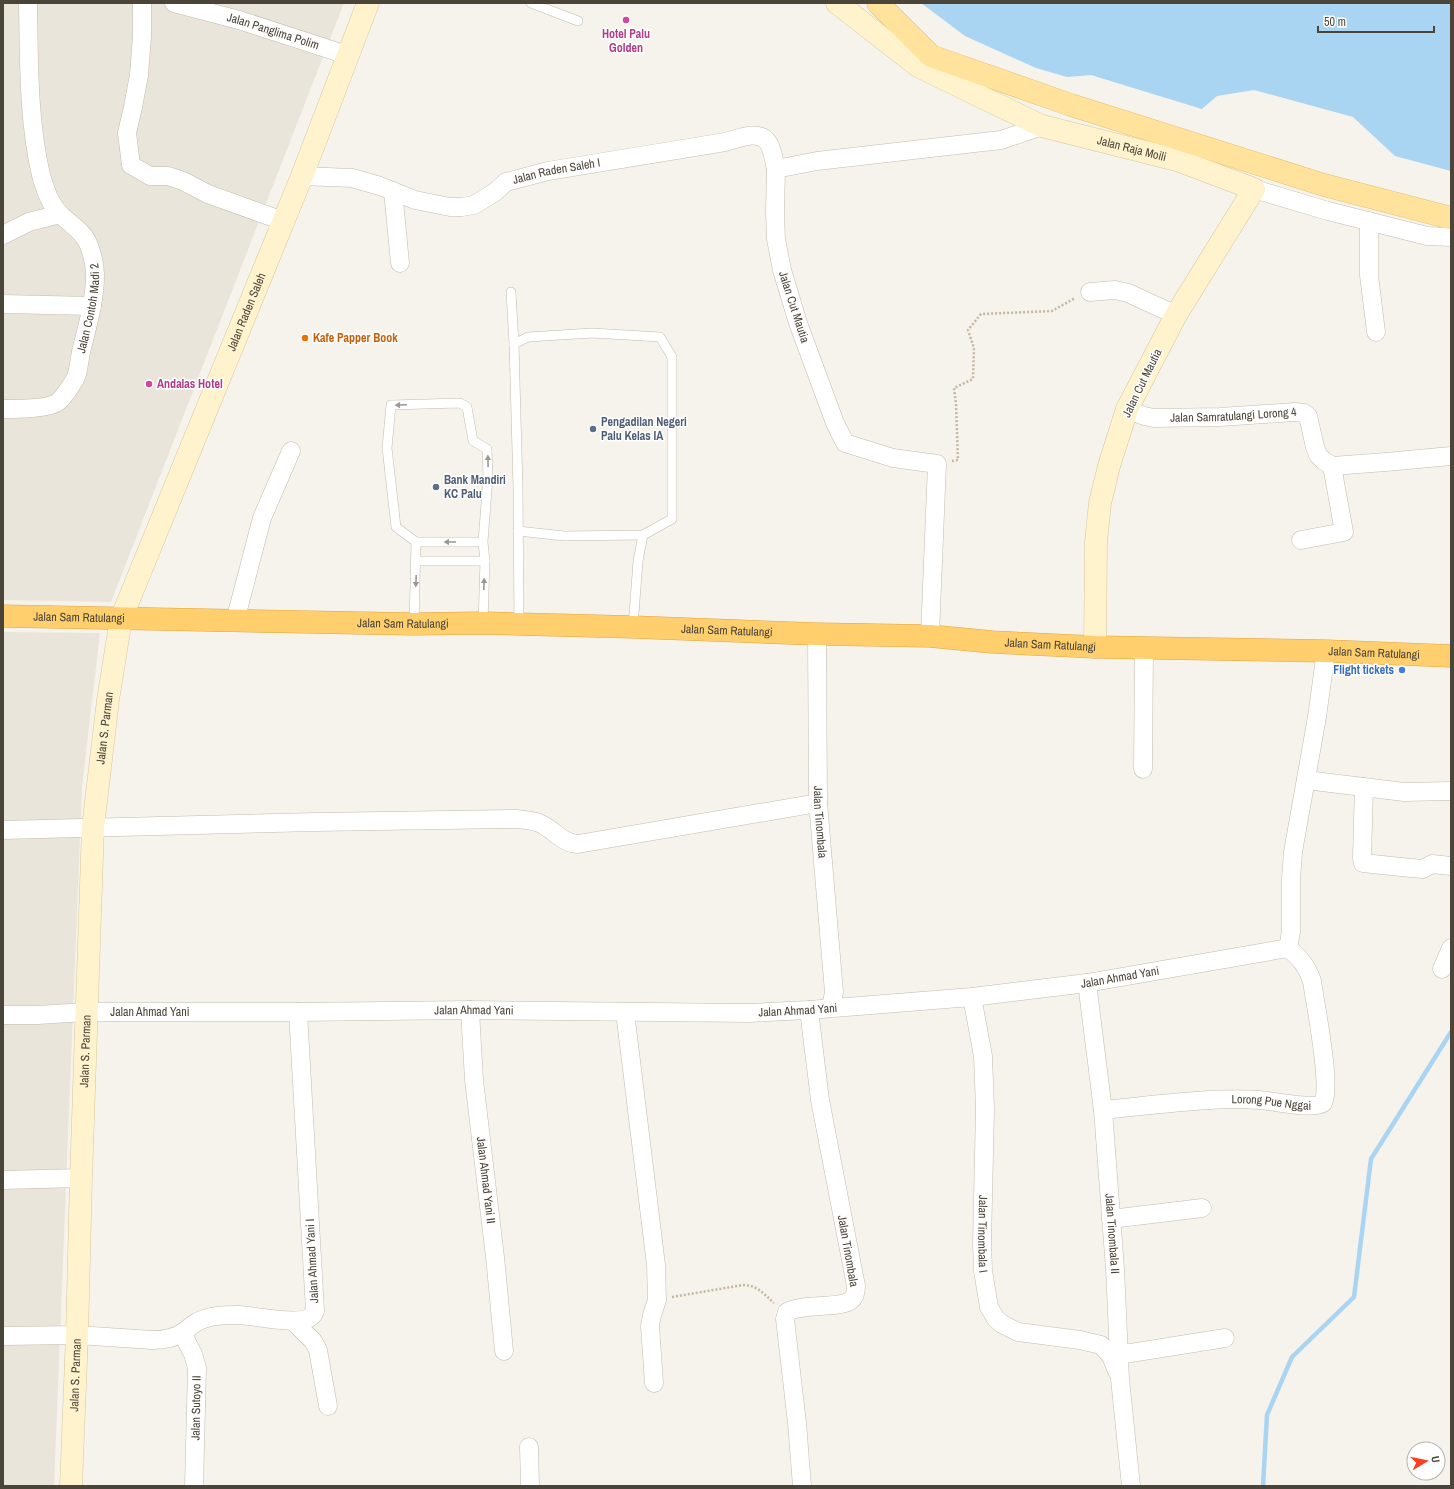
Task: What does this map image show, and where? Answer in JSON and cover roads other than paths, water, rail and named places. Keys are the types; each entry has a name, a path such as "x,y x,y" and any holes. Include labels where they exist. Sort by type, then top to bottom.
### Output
{"highway":[{"name":"Jalan Sam Ratulangi","path":"3,616 414,624 483,623 633,627 817,634 930,636 992,642 1095,647 1326,651 1451,656"}],"main road":[{"path":"878,3 931,56 1071,105 1324,185 1451,218"}],"street":[{"name":"Jalan Contoh Madi 2","path":"3,410 45,406 58,402 76,378 92,306 95,274 92,254 87,240 76,226 60,214 47,193 41,174 32,117 28,3"},
{"path":"142,3 142,36 139,75 127,133 131,166 150,176 168,176 183,181 208,194 283,221"},
{"name":"Jalan Panglima Polim","path":"174,3 239,20 347,56"},
{"name":"Jalan Raden Saleh","path":"120,619 302,176 368,3"},
{"name":"Jalan Raja Moili","path":"837,3 918,66 1042,126 1177,160 1254,188 1328,211 1427,236 1451,237"},
{"path":"776,169 817,161 1002,140 1042,126"},
{"name":"Jalan Raden Saleh I","path":"302,176 352,178 393,191 415,200 450,207 474,206 495,192 506,182 548,171 725,142 752,135 764,139 769,144 776,169"},
{"name":"Jalan Cut Mautia","path":"776,169 776,239 782,270 798,323 834,423 845,443 893,458 937,464 930,636"},
{"name":"Jalan Cut Mautia","path":"1095,647 1096,542 1100,502 1109,466 1127,409 1176,315 1254,188"},
{"path":"393,191 400,263"},
{"path":"3,235 29,222 60,214"},
{"path":"1369,221 1369,275 1376,332"},
{"path":"1090,292 1115,290 1128,293 1176,315"},
{"path":"3,304 92,306"},
{"name":"Jalan Samratulangi Lorong 4","path":"1127,409 1144,416 1154,418 1220,417 1276,413 1304,414 1308,416 1318,455 1332,466"},
{"path":"236,621 262,518 291,451"},
{"path":"1301,540 1344,532 1332,466 1451,456"},
{"name":"Jalan S. Parman","path":"71,1486 93,827 108,700 120,619"},
{"name":"Jalan Tinombala","path":"817,634 818,803 834,992 832,1003 828,1008"},
{"path":"1143,769 1144,648"},
{"path":"1288,948 1291,932 1292,852 1317,717 1326,651"},
{"path":"1306,780 1404,792 1451,791"},
{"path":"1364,787 1363,863 1417,868 1423,868 1432,864 1451,866"},
{"path":"3,830 316,822 516,819 540,823 570,844 578,844 818,803"},
{"name":"Jalan Ahmad Yani","path":"3,1015 88,1012 470,1010 749,1013 809,1010 972,997 1087,983 1288,948"},
{"name":"Lorong Pue Nggai","path":"1103,1110 1240,1099 1309,1106 1317,1106 1323,1103 1325,1096 1326,1073 1312,981 1306,967 1288,948"},
{"path":"1442,969 1451,948"},
{"name":"Jalan Tinombala II","path":"1087,983 1103,1110 1111,1219 1118,1354 1131,1486"},
{"name":"Jalan Tinombala I","path":"972,997 983,1056 985,1109 982,1243 983,1271 989,1307 992,1313 1002,1324 1018,1332 1080,1340 1101,1345 1111,1356 1120,1379"},
{"name":"Jalan Ahmad Yani II","path":"470,1010 474,1080 495,1257 504,1351"},
{"name":"Jalan Tinombala","path":"802,1486 797,1423 784,1322 786,1314 795,1308 847,1303 853,1299 856,1293 856,1286 820,1100 809,1010"},
{"name":"Jalan Ahmad Yani I","path":"3,1336 77,1335 152,1340 169,1338 182,1333 198,1321 217,1316 253,1316 293,1321 310,1318 315,1311 298,1012"},
{"path":"625,1012 656,1265 657,1300 650,1326 654,1382"},
{"path":"3,1180 81,1178"},
{"path":"1111,1219 1202,1208"},
{"path":"293,1321 313,1341 318,1350 328,1406"},
{"name":"Jalan Sutoyo II","path":"182,1333 193,1354 197,1368 194,1486"},
{"path":"1118,1354 1224,1338"},
{"path":"529,1447 530,1486"}],"lane":[{"path":"531,3 578,21"},
{"path":"510,292 514,344 518,488 520,577 519,624"},
{"path":"514,344 528,337 592,333 660,337 672,357 672,519 643,535 564,536 518,531"},
{"path":"483,623 485,561 484,542 488,477 487,449 473,440 467,407 460,403 391,405 387,448 396,527 416,542 484,542"},
{"path":"633,627 638,561 643,535"},
{"path":"414,624 416,542"},
{"path":"416,561 485,561"}],"water":[{"path":"921,3 1451,3 1451,171 1395,156 1353,117 1254,90 1217,96 1202,109 1091,75 1067,77 1036,68 965,36"}],"waterway":[{"path":"1263,1486 1267,1415 1292,1357 1354,1297 1371,1159 1451,1032"}],"place":[{"name":"Hotel Palu Golden","path":"626,20"},
{"name":"Kafe Papper Book","path":"305,338"},
{"name":"Andalas Hotel","path":"149,384"},
{"name":"Pengadilan Negeri Palu Kelas IA","path":"593,429"},
{"name":"Bank Mandiri KC Palu","path":"436,487"},
{"name":"Flight tickets","path":"1402,670"}]}
